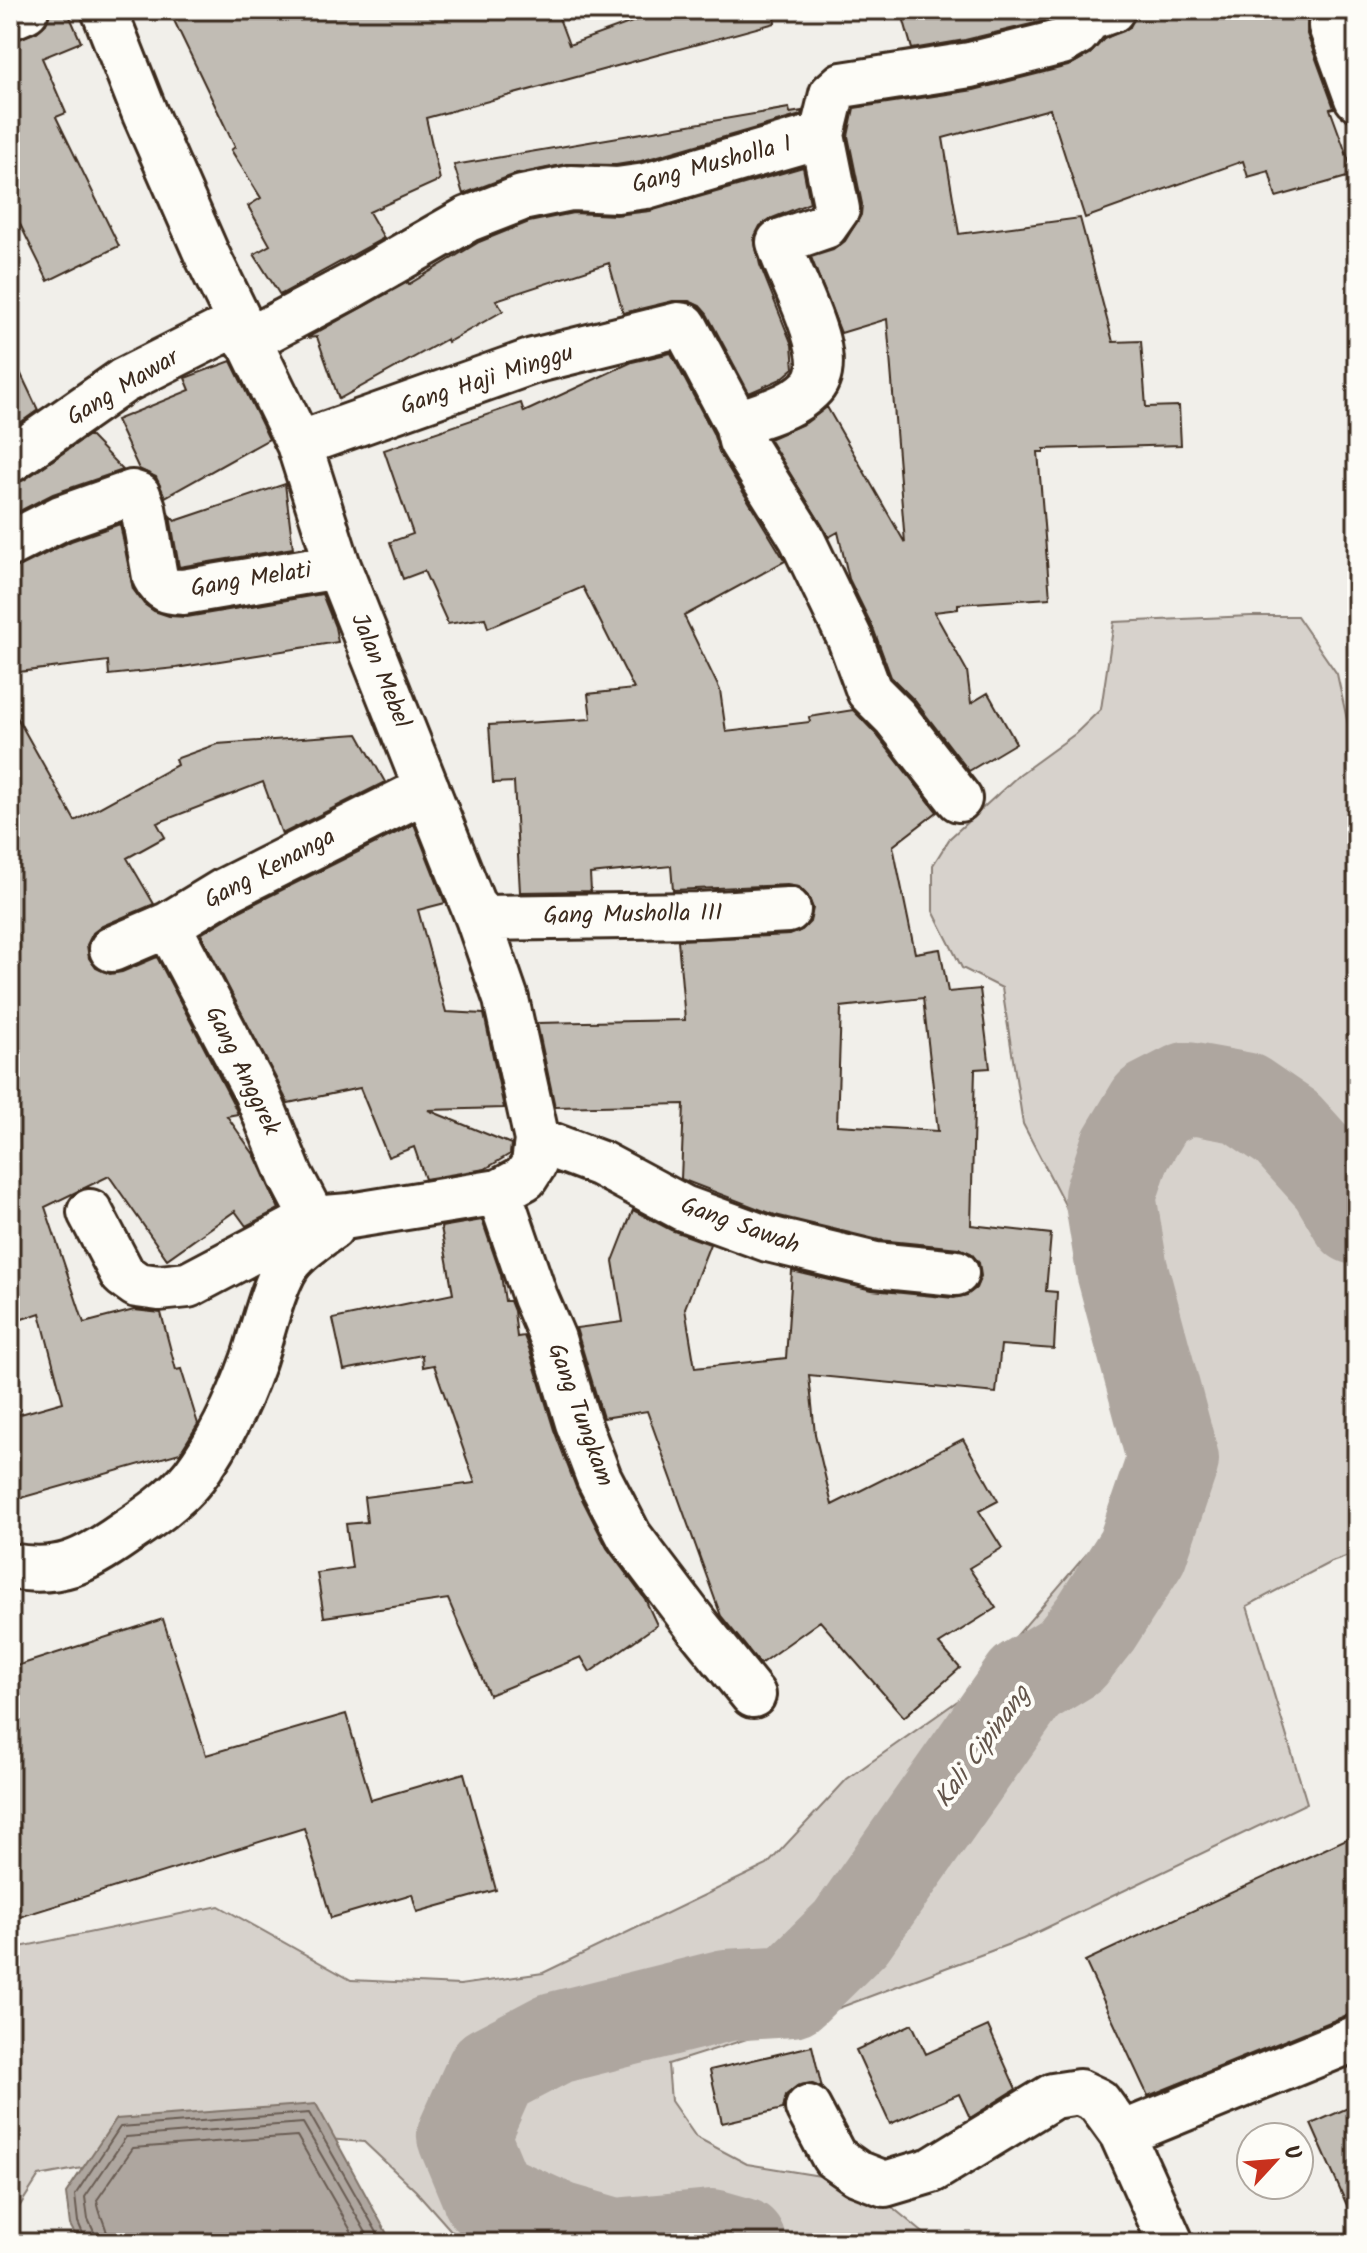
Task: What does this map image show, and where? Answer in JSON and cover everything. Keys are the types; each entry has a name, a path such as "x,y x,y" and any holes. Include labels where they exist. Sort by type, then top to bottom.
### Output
{"street":[{"path":"10,17 26,10"},
{"name":"Jalan Mebel","path":"104,10 145,114 244,332 299,444 338,566 478,918 506,999 537,1140 534,1164 525,1178 499,1192 331,1217"},
{"name":"Gang Musholla I","path":"244,332 351,286 468,219 522,198 571,188 617,190 646,186 822,135 832,94 842,85 970,65 1062,42 1077,33 1089,18 1112,10"},
{"path":"1335,10 1331,26 1357,98"},
{"path":"822,135 837,209 825,226 779,242 809,315 821,363 813,387 789,404 737,424 741,441 801,537 850,639 869,691 895,717 959,799"},
{"name":"Gang Haji Minggu","path":"299,444 533,361 678,325 685,326 737,424"},
{"name":"Gang Mawar","path":"10,460 123,381 244,332"},
{"name":"Gang Melati","path":"10,544 61,518 132,493 138,495 143,508 155,577 160,587 167,591 183,592 338,566"},
{"name":"Gang Kenanga","path":"112,949 168,925 224,891 427,789"},
{"name":"Gang Musholla III","path":"478,918 698,915 788,910"},
{"name":"Gang Anggrek","path":"168,925 256,1092 290,1175 331,1217"},
{"name":"Gang Sawah","path":"537,1140 601,1164 683,1208 768,1239 875,1265 956,1273"},
{"name":"Gang Tungkam","path":"499,1192 535,1297 553,1339 578,1423 599,1478 629,1536 753,1695"},
{"path":"90,1212 123,1275 137,1285 159,1288 188,1285 331,1217"},
{"path":"10,1566 32,1570 64,1567 103,1549 155,1513 193,1477 220,1433 253,1362 270,1304 290,1260 331,1217"},
{"path":"1122,2134 1357,2038"},
{"path":"808,2108 834,2157 857,2173 885,2184 932,2170 1053,2096 1079,2092 1098,2101 1122,2134 1171,2243"}],"shaded area":[{"path":"1297,616 1337,674 1357,765 1357,1553 1329,1563 1247,1606 1307,1803 1023,1939 804,2021 668,2064 671,2101 696,2137 747,2164 863,2183 927,2236 930,2243 462,2243 416,2191 364,2142 265,2134 39,2176 10,2221 10,1949 219,1906 351,1980 460,1985 543,1973 767,1865 847,1779 966,1695 1126,1508 1129,1426 1105,1357 1075,1224 1023,1124 1002,988 962,968 933,911 933,865 950,838 1020,774 1075,734 1101,709 1114,622"}],"water":[{"path":"316,2104 392,2243 80,2243 70,2225 66,2193 116,2119"}],"building":[{"path":"51,10 67,10 81,42 42,58 66,113 56,117 119,246 48,281 10,204 10,42 37,32 46,24"},
{"path":"169,10 556,10 569,45 665,10 773,10 775,23 426,118 440,180 369,212 384,238 280,295 254,254 270,245 248,206 261,198 231,150 235,147"},
{"path":"901,10 1063,10 1052,19 912,49"},
{"path":"1136,10 1308,10 1307,34 1354,175 1276,197 1269,171 1248,177 1243,161 1085,218 1050,109 943,138 959,234 1080,218 1113,342 1141,341 1146,407 1179,406 1181,445 1044,449 1044,452 1038,452 1050,598 958,604 958,609 934,612 967,671 971,703 988,693 1016,743 969,771 915,701 891,677 873,628 849,579 838,532 829,537 769,439 806,423 827,407 905,543 887,319 841,333 811,257 833,250 845,241 861,215 862,204 848,136 854,108 974,90 1068,66 1090,54 1104,39 1130,27"},
{"path":"789,108 790,113 802,111 801,115 641,161 616,165 566,164 513,175 463,194 454,165"},
{"path":"803,167 810,203 770,219 760,226 754,238 760,265 792,345 794,368 781,379 749,393 700,306 689,301 673,301 623,313 609,263 496,300 503,311 339,399 317,337 307,338 409,284 479,242 529,222 573,213 616,215 650,211"},
{"path":"10,351 38,410 10,430"},
{"path":"671,353 713,433 720,454 785,561 684,616 720,690 726,732 810,722 809,717 853,710 876,734 937,812 893,846 915,953 940,949 948,992 980,989 990,1068 975,1069 971,1225 1051,1234 1046,1291 1057,1292 1054,1349 1001,1345 996,1393 809,1375 815,1434 832,1505 963,1439 998,1501 979,1511 1002,1548 969,1568 996,1608 939,1644 960,1668 904,1717 820,1621 760,1664 721,1616 647,1411 603,1418 576,1328 623,1322 613,1261 633,1210 671,1230 710,1244 685,1308 695,1368 786,1358 792,1271 872,1290 954,1298 967,1295 976,1288 981,1276 979,1263 971,1253 959,1248 879,1240 775,1215 681,1179 684,1104 555,1107 537,1023 685,1020 678,940 790,935 810,922 813,908 808,896 799,887 787,885 673,890 671,866 590,874 591,891 520,892 514,782 493,783 489,725 591,719 588,694 634,689 583,587 488,628 485,618 448,624 424,571 403,579 390,542 413,534 384,450 521,403 524,412 632,362","holes":["923,998 938,1131 837,1125 841,1007"]},
{"path":"231,361 269,439 165,497 156,477 139,469 116,420 190,390 185,378"},
{"path":"89,435 123,470 53,494 10,516 10,485 24,480"},
{"path":"285,484 293,548 179,567 170,516 175,521"},
{"path":"120,524 133,589 144,604 154,611 187,617 322,594 338,642 176,668 109,675 108,661 10,673 10,569 71,541"},
{"path":"10,705 75,821 177,765 175,759 217,744 358,734 385,782 282,834 263,782 157,823 165,837 127,858 154,904 102,926 93,933 87,945 89,958 96,968 110,974 157,957 238,1114 227,1116 255,1156 279,1209 246,1226 235,1211 167,1259 109,1176 45,1207 84,1323 134,1310 161,1313 176,1370 181,1369 198,1424 180,1453 10,1501 10,1417 63,1402 40,1313 10,1323"},
{"path":"414,824 445,903 418,910 446,1012 484,1014 504,1108 428,1110 511,1144 510,1154 485,1169 425,1179 414,1147 388,1157 360,1088 288,1103 201,934 236,913"},
{"path":"482,1220 501,1275 505,1301 510,1301 514,1311 517,1337 524,1336 529,1348 554,1430 576,1487 607,1548 645,1599 657,1625 590,1672 581,1657 489,1695 448,1599 324,1617 317,1573 352,1568 346,1524 367,1522 364,1497 475,1483 434,1365 423,1367 422,1355 344,1370 333,1319 453,1294 441,1227"},
{"path":"163,1619 206,1755 346,1714 371,1800 464,1773 496,1890 417,1912 412,1894 331,1918 304,1828 10,1920 10,1668"},
{"path":"1357,1834 1357,2011 1148,2096 1085,1961"},
{"path":"912,2024 926,2054 988,2026 1016,2089 970,2118 959,2094 890,2124 856,2050"},
{"path":"812,2046 822,2088 810,2083 797,2086 786,2095 783,2109 722,2123 710,2070"},
{"path":"1357,2104 1357,2228 1315,2133 1315,2122"}],"waterway":[{"name":"Kali Cipinang","path":"611,2243 559,2228 488,2196 463,2136 492,2071 555,2038 727,1995 791,1991 851,1932 1026,1683 1070,1656 1096,1623 1142,1551 1173,1460 1122,1270 1110,1196 1125,1151 1152,1106 1187,1088 1243,1098 1287,1128 1334,1180 1357,1219"},
{"name":"Kali Cipinang","path":"626,2243 712,2235 740,2243"}]}
